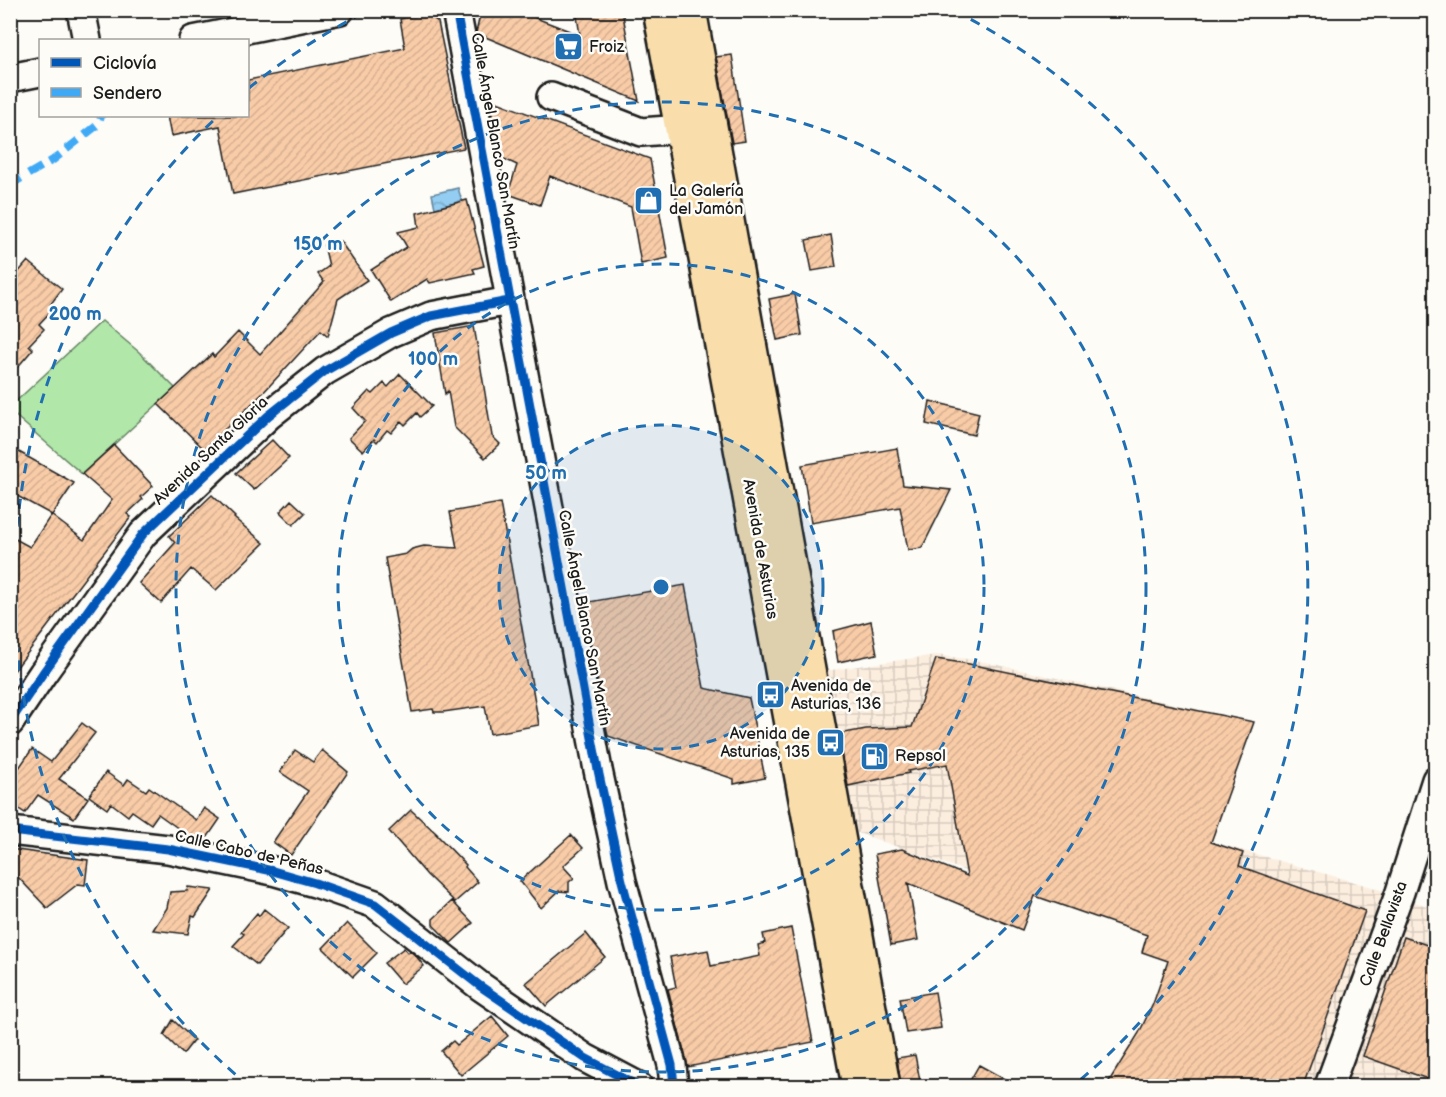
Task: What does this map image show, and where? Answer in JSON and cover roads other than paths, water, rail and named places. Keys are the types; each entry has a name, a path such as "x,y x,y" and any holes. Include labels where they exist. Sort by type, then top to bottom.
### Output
{"main road":[{"name":"Avenida de Asturias","path":"660,10 859,1086"},
{"name":"Avenida de Asturias","path":"689,10 883,1086"}],"street":[{"path":"81,10 87,39"},
{"path":"198,39 340,10"},
{"name":"Calle Ángel Blanco San Martín","path":"456,10 598,770 622,881 672,1065 674,1086"},
{"path":"10,78 39,72"},
{"path":"551,97 641,132 682,129"},
{"name":"Avenida Santa Gloria","path":"10,722 143,534 268,417 325,371 391,333 431,316 509,301"},
{"name":"Calle Bellavista","path":"1329,1086 1400,892 1436,780"},
{"name":"Calle Cabo de Peñas","path":"10,831 168,849 273,871 375,904 480,986 585,1058 638,1086"}],"water":[{"path":"458,188 462,201 435,208 432,194"}],"place":[{"name":"Froiz","path":"568,47"},
{"name":"La Galería del Jamón","path":"648,200"},
{"name":"Avenida de Asturias, 136","path":"770,695"},
{"name":"Avenida de Asturias, 135","path":"831,743"},
{"name":"Repsol","path":"874,756"}]}
